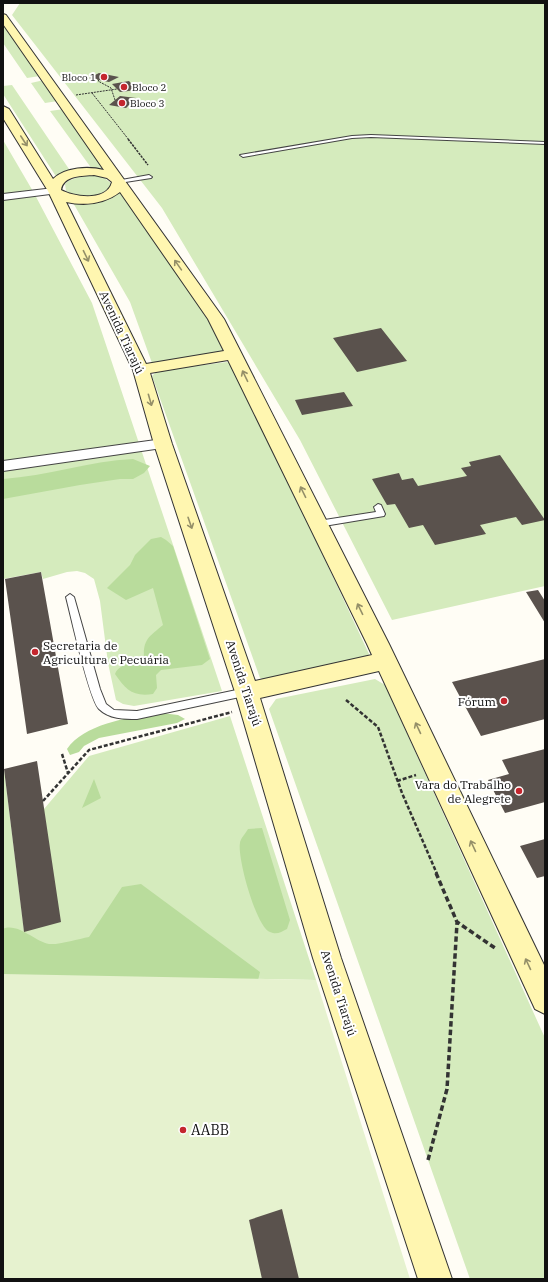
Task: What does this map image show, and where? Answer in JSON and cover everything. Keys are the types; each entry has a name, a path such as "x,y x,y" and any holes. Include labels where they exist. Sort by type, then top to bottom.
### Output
{"main road":[{"path":"4,14 216,319 386,661 545,999"},
{"name":"Avenida Tiarajú","path":"3,108 54,191 141,370 163,444 247,692 327,958 436,1279"},
{"path":"82,172 105,172 119,180 120,185 118,190 112,194 95,200 65,198 54,191 54,186 57,181 63,177 82,172"},
{"path":"141,370 234,354"},
{"path":"247,692 386,661"}],"street":[{"path":"3,197 54,191"},
{"path":"3,466 163,444"}],"lane":[{"path":"243,155 352,137 371,136 545,143"},
{"path":"119,180 149,178"},
{"path":"318,524 381,514 378,507"},
{"path":"70,597 95,689 102,706 112,713 137,715 247,692"}],"path":[{"path":"99,80 113,90 116,97 115,100"},
{"path":"72,96 117,89"},
{"path":"92,93 151,169"},
{"path":"346,700 378,727 397,781 457,922 447,1089 428,1160"},
{"path":"43,801 89,750 235,712"},
{"path":"62,754 68,773"},
{"path":"397,781 424,773"},
{"path":"457,922 496,949"}],"green space":[{"path":"20,3 545,3 545,586 392,620 300,440 162,208 12,15"},
{"path":"3,23 40,76 27,78 3,43"},
{"path":"44,80 58,101 45,103 31,83"},
{"path":"12,85 71,172 57,178 3,94 3,86"},
{"path":"64,109 108,171 92,169 50,111"},
{"path":"3,140 34,193 92,303 222,691 134,706 123,704 116,700 108,663 100,601 94,579 85,573 77,571 67,572 43,579 41,572 3,579"},
{"path":"81,176 103,177 111,183 110,187 106,191 89,196 71,194 66,191 65,184 68,181"},
{"path":"123,191 204,312 225,350 219,354 152,363 130,302 72,201 107,199"},
{"path":"227,362 234,365 369,654 365,661 270,682 260,678 152,376 157,371"},
{"path":"133,459 150,466 144,473 133,479 120,479 80,485 3,499 3,479 36,475 117,460"},
{"path":"161,537 173,546 210,659 202,665 161,670 156,675 157,688 153,694 146,695 131,691 115,674 117,670 124,665 137,662 144,657 145,646 148,638 163,625 153,588 126,600 107,588 130,565 135,555 151,539"},
{"path":"375,679 385,685 545,1038 545,1279 470,1279 269,709 276,699"},
{"path":"153,712 178,715 185,719 177,723 99,738 84,746 79,752 70,755 67,749 74,741 95,728 118,720"},
{"path":"230,716 316,980 3,974 3,770 4,769 24,931 44,809 89,756"},
{"path":"94,779 101,798 82,808"},
{"path":"262,828 290,920 287,929 277,933 270,932 259,918 244,876 241,862 240,841 248,829"},
{"path":"141,884 260,972 255,993 3,990 3,929 14,928 49,944 63,943 89,937 122,887"},
{"name":"AABB","path":"3,974 316,980 410,1279 3,1279"}],"building":[{"name":"Bloco 1","path":"99,73 119,77 109,82 89,78"},
{"name":"Bloco 2","path":"129,81 137,90 120,92 112,84"},
{"name":"Bloco 3","path":"120,96 136,98 126,108 109,105"},
{"path":"381,328 407,361 357,372 333,338"},
{"path":"344,392 353,406 302,415 295,400"},
{"path":"500,455 545,520 522,525 516,517 480,525 486,534 435,545 423,525 409,528 395,504 387,505 372,479 399,473 402,480 413,478 418,486 467,476 461,468 471,466 469,462"},
{"name":"Secretaria de Agricultura e Pecuária","path":"41,572 68,724 27,734 5,579"},
{"path":"538,590 545,601 545,623 526,592"},
{"name":"Fórum","path":"545,659 545,719 481,736 452,682"},
{"name":"Vara do Trabalho de Alegrete","path":"545,749 545,802 505,813 488,780 509,774 502,760"},
{"path":"37,761 61,922 24,932 4,769"},
{"path":"545,839 545,876 537,878 520,846"},
{"path":"282,1209 299,1279 262,1279 249,1220"}],"place":[{"name":"Bloco 1","path":"104,77"},
{"name":"Bloco 2","path":"124,87"},
{"name":"Bloco 3","path":"122,103"},
{"name":"Secretaria de Agricultura e Pecuária","path":"35,652"},
{"name":"Fórum","path":"504,701"},
{"name":"Vara do Trabalho de Alegrete","path":"519,791"},
{"name":"AABB","path":"183,1130"}]}
